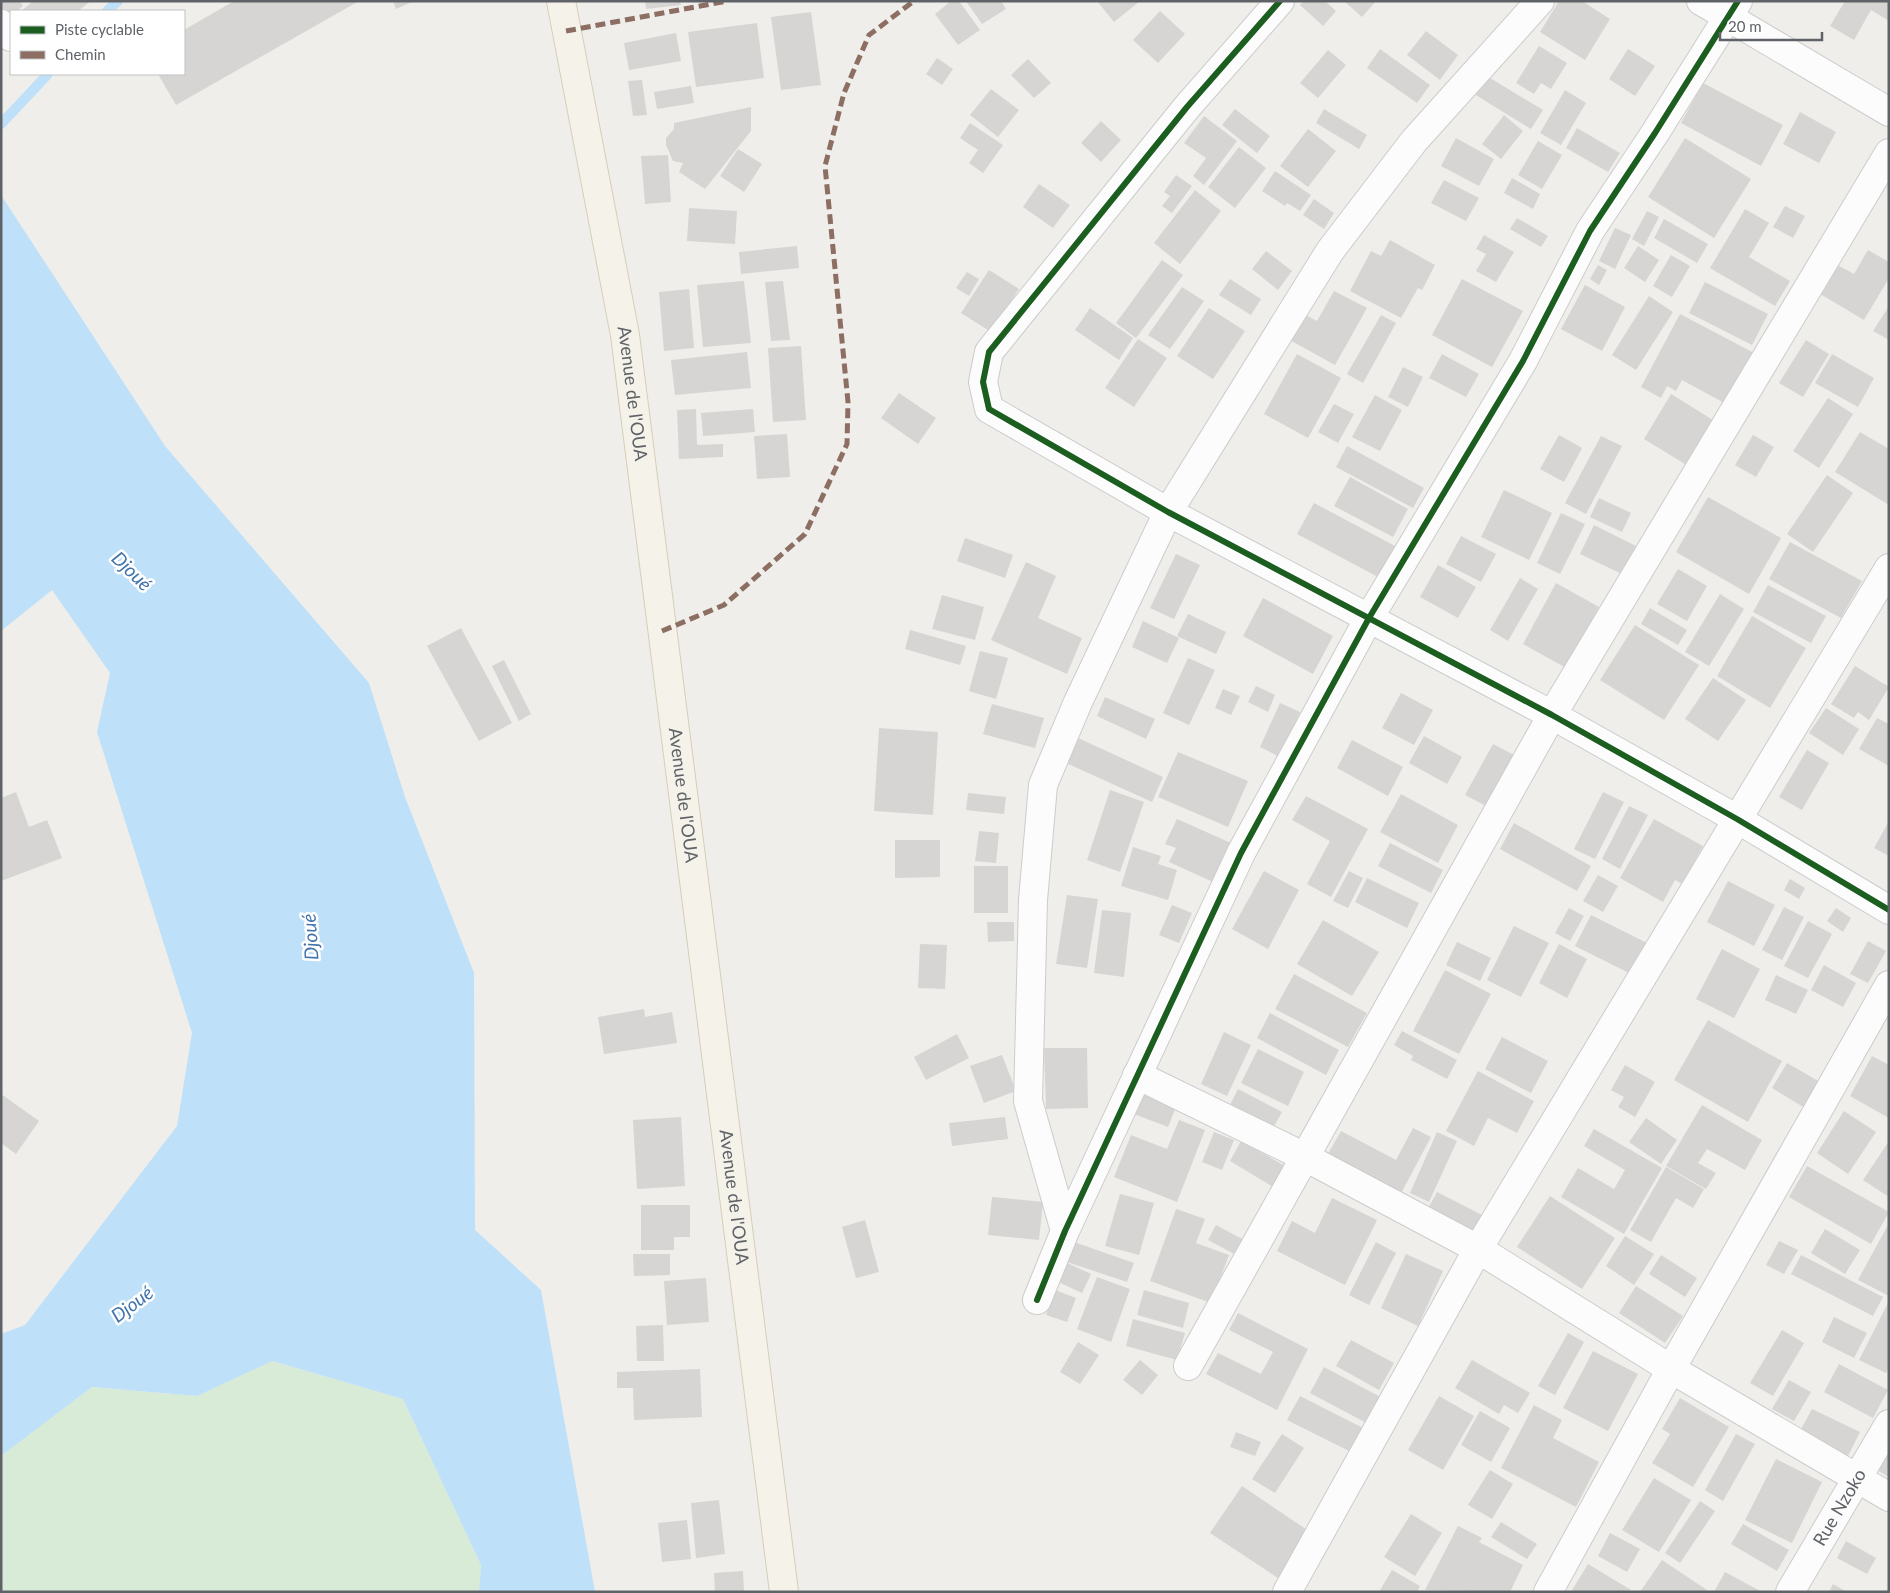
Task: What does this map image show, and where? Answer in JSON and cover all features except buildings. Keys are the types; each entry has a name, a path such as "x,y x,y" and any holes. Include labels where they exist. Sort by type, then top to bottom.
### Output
{"main road":[{"name":"Avenue de l'OUA","path":"561,1 625,335 784,1592"}],"street":[{"path":"1280,1 1186,107 989,352 983,382 990,409 1168,512 1552,715 1737,819 1889,910"},
{"path":"1065,1231 1028,1101 1032,900 1043,785 1078,702 1168,512 1330,251 1414,141 1540,1"},
{"path":"1701,1 1733,9 1889,112"},
{"path":"1037,1300 1065,1231 1241,853 1369,618 1524,361 1590,232 1733,9"},
{"path":"1,24 10,36"},
{"path":"1188,1366 1552,715 1889,153"},
{"path":"1287,1592 1478,1249 1889,568"},
{"path":"1548,1592 1671,1369 1889,984"},
{"path":"1137,1075 1306,1157 1478,1249 1671,1369 1889,1497"},
{"name":"Rue Nzoko","path":"1790,1592 1889,1424"}],"green space":[{"path":"271,1361 403,1399 481,1565 479,1592 1,1592 1,1456 92,1387 197,1396"}],"water":[{"name":"Djoué","path":"1,195 165,446 369,683 405,797 474,973 475,1230 541,1290 595,1592 479,1592 481,1565 403,1399 272,1361 197,1396 92,1387 1,1456 1,1334 25,1325 177,1126 192,1033 97,732 110,673 52,590 1,631"}],"waterway":[{"path":"108,10 118,1"},
{"path":"1,124 47,75"}],"marked path":[{"path":"566,31 727,1"},
{"path":"662,631 724,605 805,534 847,444 848,402 825,166 844,93 869,35 914,1"}],"cycle path":[{"path":"1280,1 1187,107 989,352 983,382 989,409 1168,512 1552,715 1737,819 1889,910"},
{"path":"1037,1300 1065,1231 1241,853 1369,618 1523,361 1590,231 1655,133 1738,1"}]}
